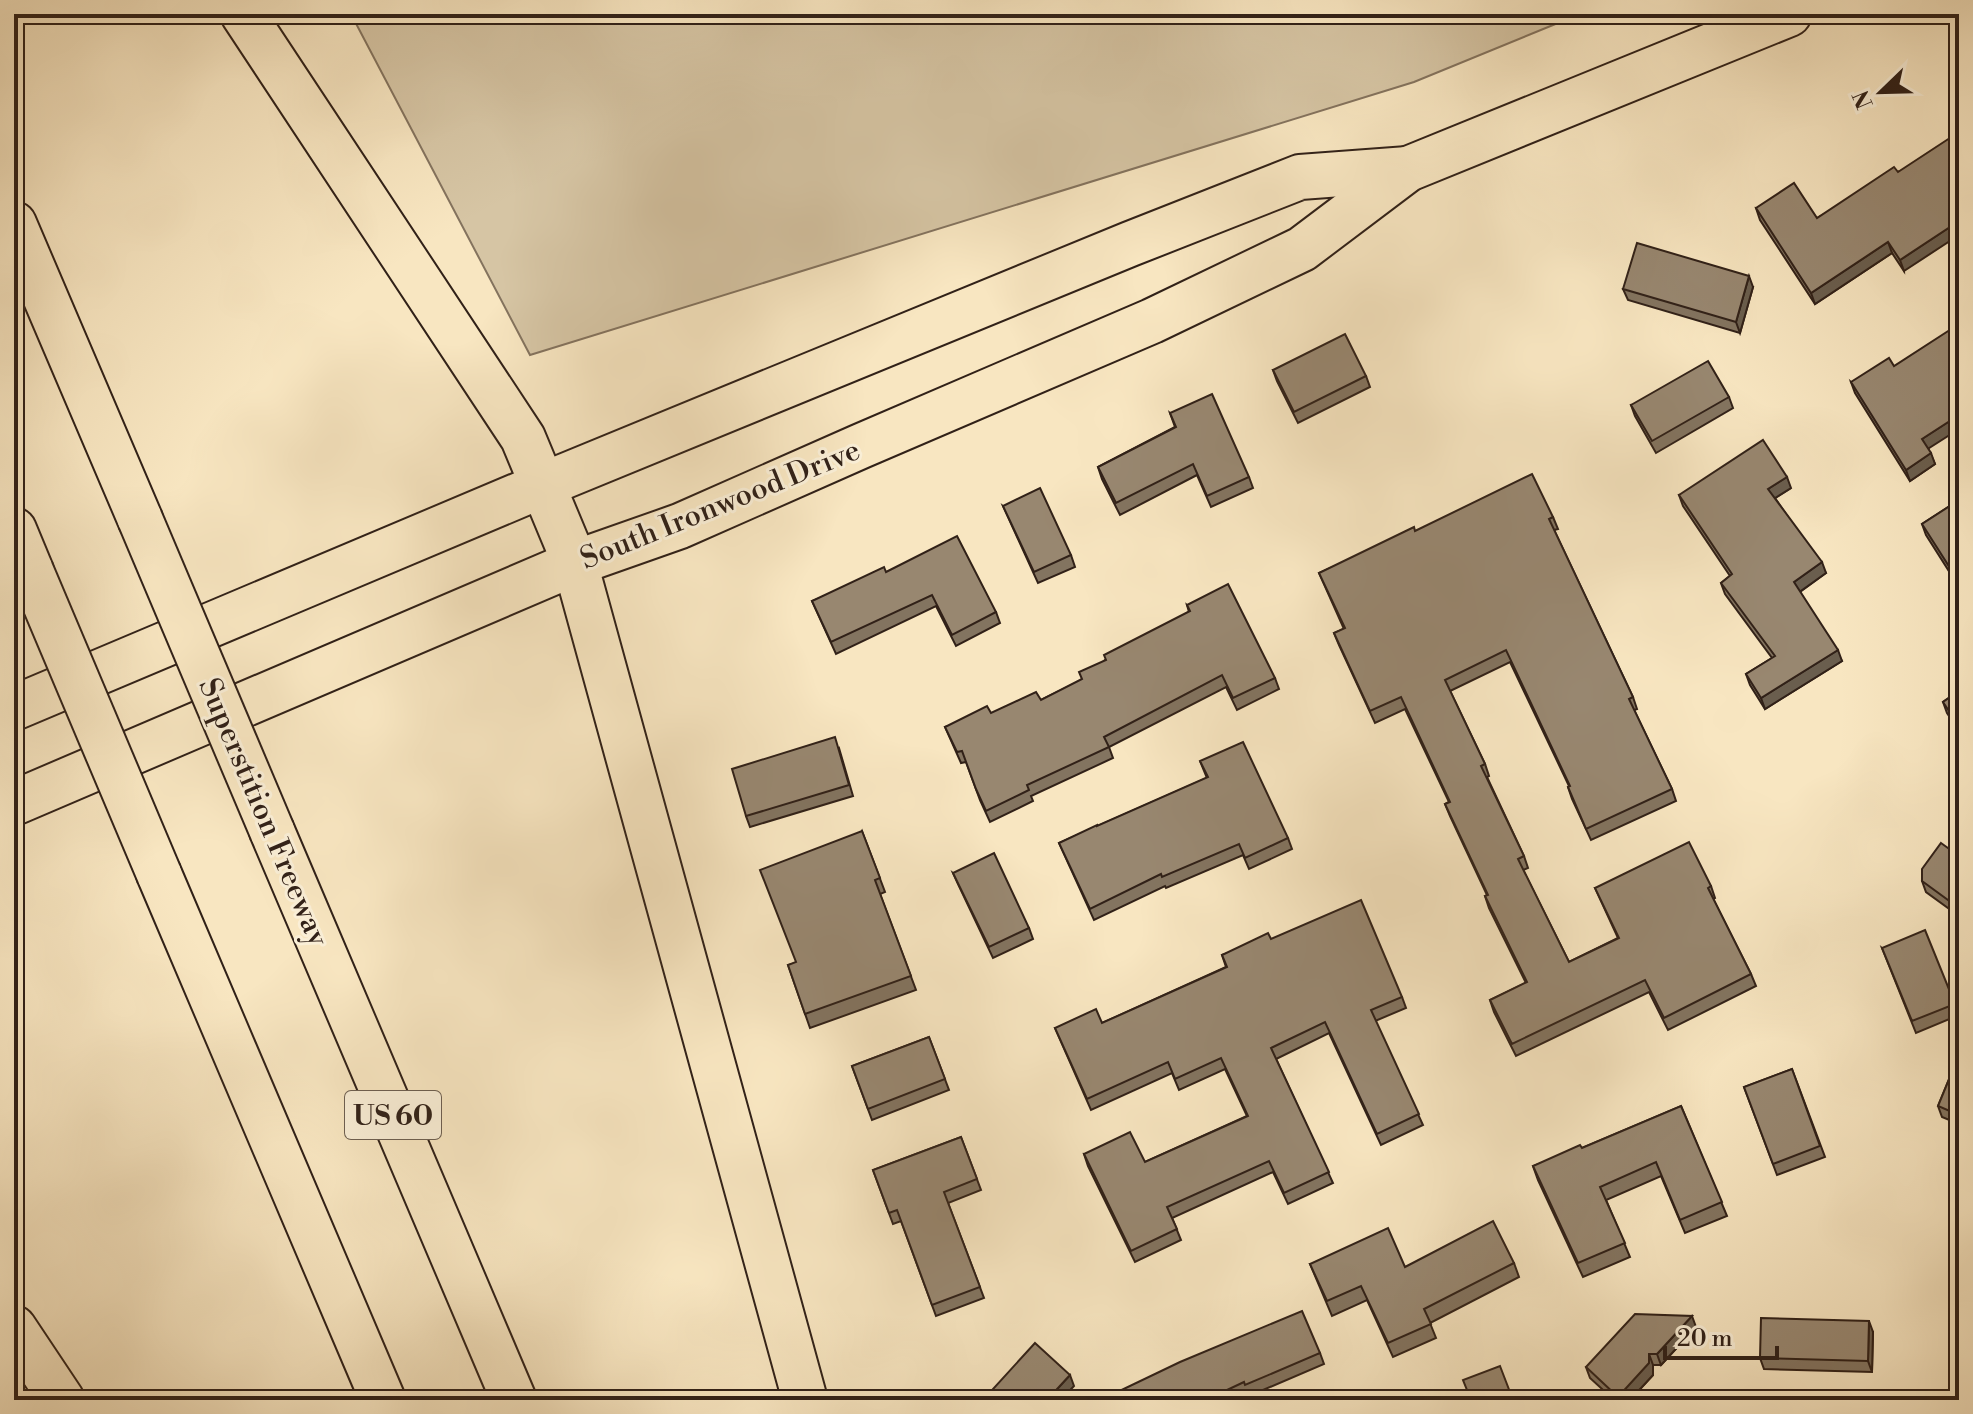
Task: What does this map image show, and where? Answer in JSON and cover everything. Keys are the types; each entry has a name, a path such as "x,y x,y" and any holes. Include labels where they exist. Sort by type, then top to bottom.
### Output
{"main road":[{"path":"243,14 523,438 575,563 805,1400"},
{"name":"South Ironwood Drive","path":"14,803 575,563 680,526 1152,321 1302,249 1408,169 1789,14"},
{"name":"South Ironwood Drive","path":"14,708 543,485 1300,177 1408,169"},
{"name":"Superstition Freeway","path":"14,224 514,1400"},
{"path":"14,530 383,1400"},
{"path":"14,1328 62,1400"}],"shaded area":[{"path":"351,14 1580,14 1414,82 530,355"}],"building":[{"path":"1959,132 1959,221 1900,260 1888,242 1811,293 1756,208 1794,183 1817,218 1894,167 1898,172"},
{"path":"1637,243 1749,276 1736,322 1623,289"},
{"path":"1959,324 1959,415 1922,439 1931,453 1906,470 1851,382 1889,358 1894,366"},
{"path":"1345,334 1366,376 1294,412 1273,370"},
{"path":"1708,361 1729,397 1652,441 1631,405"},
{"path":"1212,394 1249,477 1207,496 1193,464 1116,503 1098,467 1176,427 1170,413"},
{"path":"1763,440 1787,477 1768,489 1822,562 1794,582 1838,650 1761,698 1746,674 1775,656 1721,583 1732,574 1679,495"},
{"path":"1532,474 1553,517 1549,519 1633,697 1629,699 1672,789 1586,829 1570,786 1506,650 1445,680 1524,856 1518,859 1569,962 1619,938 1595,888 1689,842 1751,974 1664,1018 1645,980 1512,1044 1490,1000 1527,982 1485,896 1488,895 1445,804 1450,802 1401,697 1370,711 1334,633 1345,628 1319,573"},
{"path":"1040,488 1071,555 1034,572 1003,506"},
{"path":"1959,500 1959,582 1922,524"},
{"path":"957,536 996,612 952,635 932,595 831,642 812,601 884,567 886,572"},
{"path":"1228,584 1275,678 1233,698 1222,675 1104,737 1109,747 1027,785 1029,790 986,811 962,751 957,752 945,727 987,706 991,713 1036,692 1041,700 1082,679 1079,672 1106,660 1104,655 1190,611 1187,605"},
{"path":"1959,691 1959,726 1943,702"},
{"path":"835,737 849,785 746,816 732,769"},
{"path":"1243,742 1288,838 1245,858 1239,844 1162,877 1161,874 1090,909 1059,843 1208,777 1200,761"},
{"path":"862,831 880,878 875,880 911,976 805,1014 788,965 796,962 760,870"},
{"path":"1941,843 1959,856 1959,908 1922,881 1922,869"},
{"path":"994,853 1029,928 989,947 953,873"},
{"path":"1361,900 1402,997 1371,1010 1419,1114 1377,1134 1325,1022 1271,1048 1329,1172 1284,1193 1269,1161 1167,1207 1177,1229 1131,1251 1084,1154 1130,1132 1145,1162 1248,1116 1221,1058 1175,1079 1168,1062 1087,1099 1055,1028 1096,1009 1102,1023 1227,967 1222,955 1268,933 1271,939"},
{"path":"1925,930 1955,1004 1912,1021 1882,948"},
{"path":"929,1037 945,1079 868,1109 852,1066"},
{"path":"1959,1055 1959,1115 1938,1106"},
{"path":"1792,1069 1820,1146 1773,1164 1744,1087"},
{"path":"1681,1106 1722,1202 1680,1220 1656,1162 1600,1187 1625,1243 1578,1263 1533,1166"},
{"path":"961,1137 977,1179 944,1192 980,1287 932,1305 897,1210 889,1213 873,1170"},
{"path":"1493,1221 1514,1263 1424,1309 1431,1324 1388,1343 1361,1286 1327,1301 1310,1264 1388,1228 1405,1267"},
{"path":"1302,1311 1320,1353 1206,1400 1113,1400 1111,1395 1180,1362"},
{"path":"1635,1314 1692,1316 1657,1354 1649,1354 1649,1363 1618,1397 1586,1367"},
{"path":"1761,1318 1869,1321 1868,1361 1760,1358"},
{"path":"1035,1343 1070,1375 1047,1400 983,1400"},
{"path":"1500,1366 1513,1400 1471,1400 1463,1380"}]}
